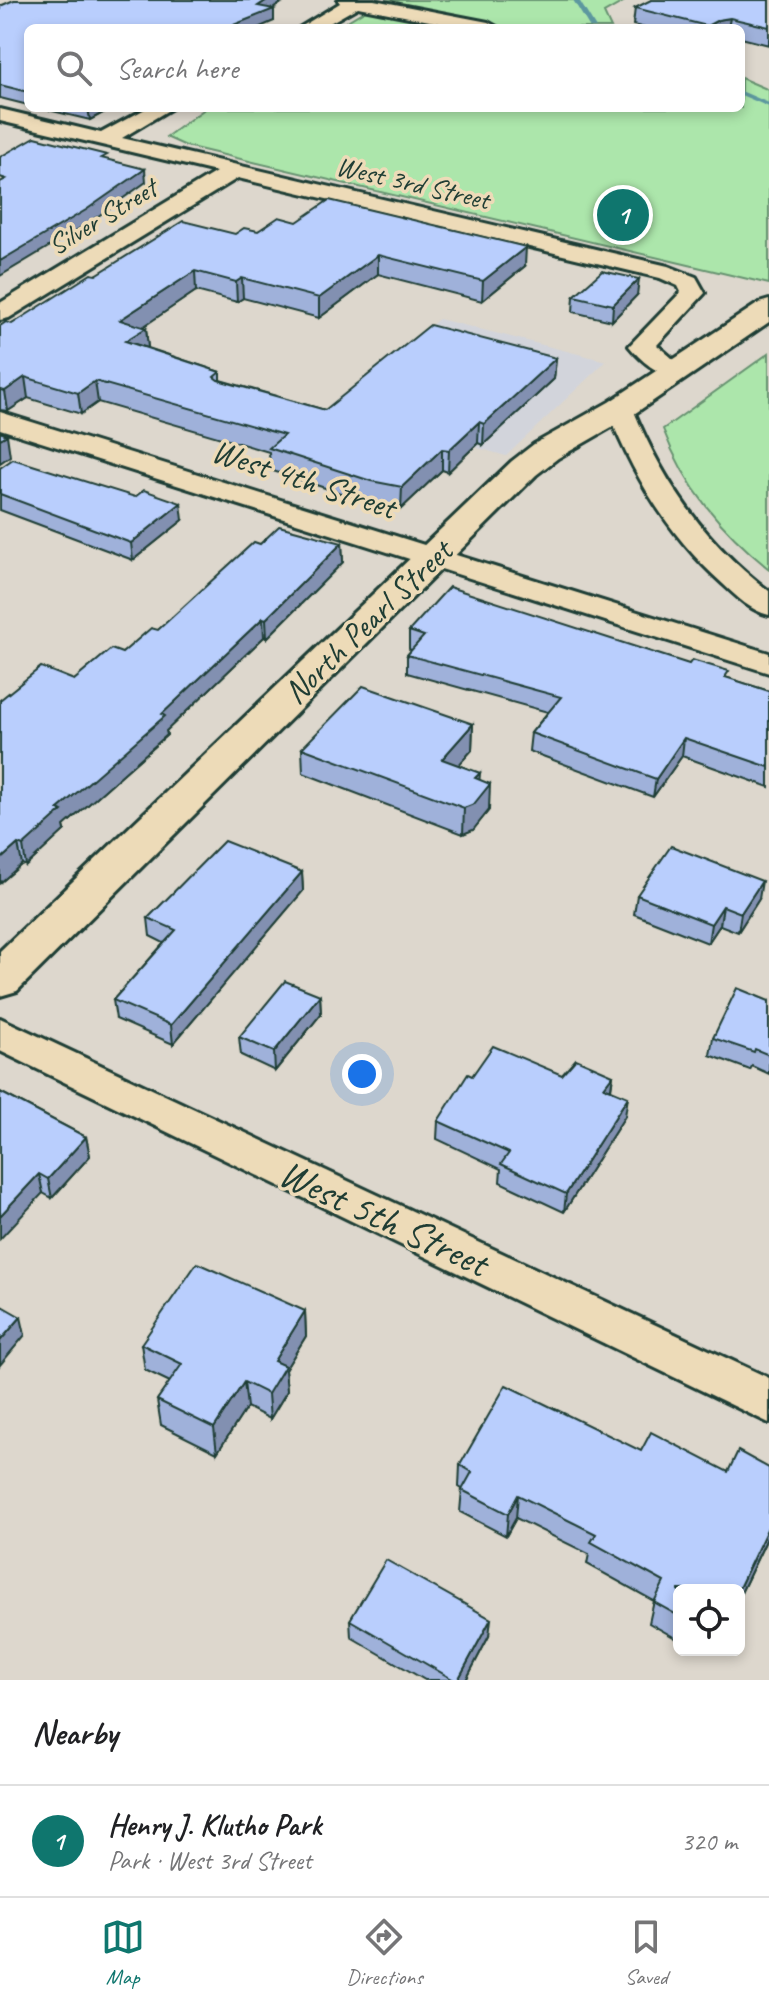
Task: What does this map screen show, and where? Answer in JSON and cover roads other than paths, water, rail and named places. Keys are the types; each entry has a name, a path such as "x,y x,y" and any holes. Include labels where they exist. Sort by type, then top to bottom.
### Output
{"street":[{"path":"315,24 354,1 473,24"},
{"path":"103,140 155,112"},
{"name":"West 3rd Street","path":"0,115 668,273 688,282 693,293 642,346 674,371"},
{"name":"Silver Street","path":"0,313 235,170"},
{"name":"North Pearl Street","path":"0,979 524,468 546,451 620,409 769,309"},
{"path":"620,409 634,449 659,493 697,542 769,606"},
{"name":"West 4th Street","path":"0,420 769,663"},
{"name":"West 5th Street","path":"0,1033 769,1401"}],"waterway":[{"path":"576,0 591,24"},
{"path":"745,95 769,105"}],"place":[{"name":"Henry J. Klutho Park","path":"623,215"}]}
